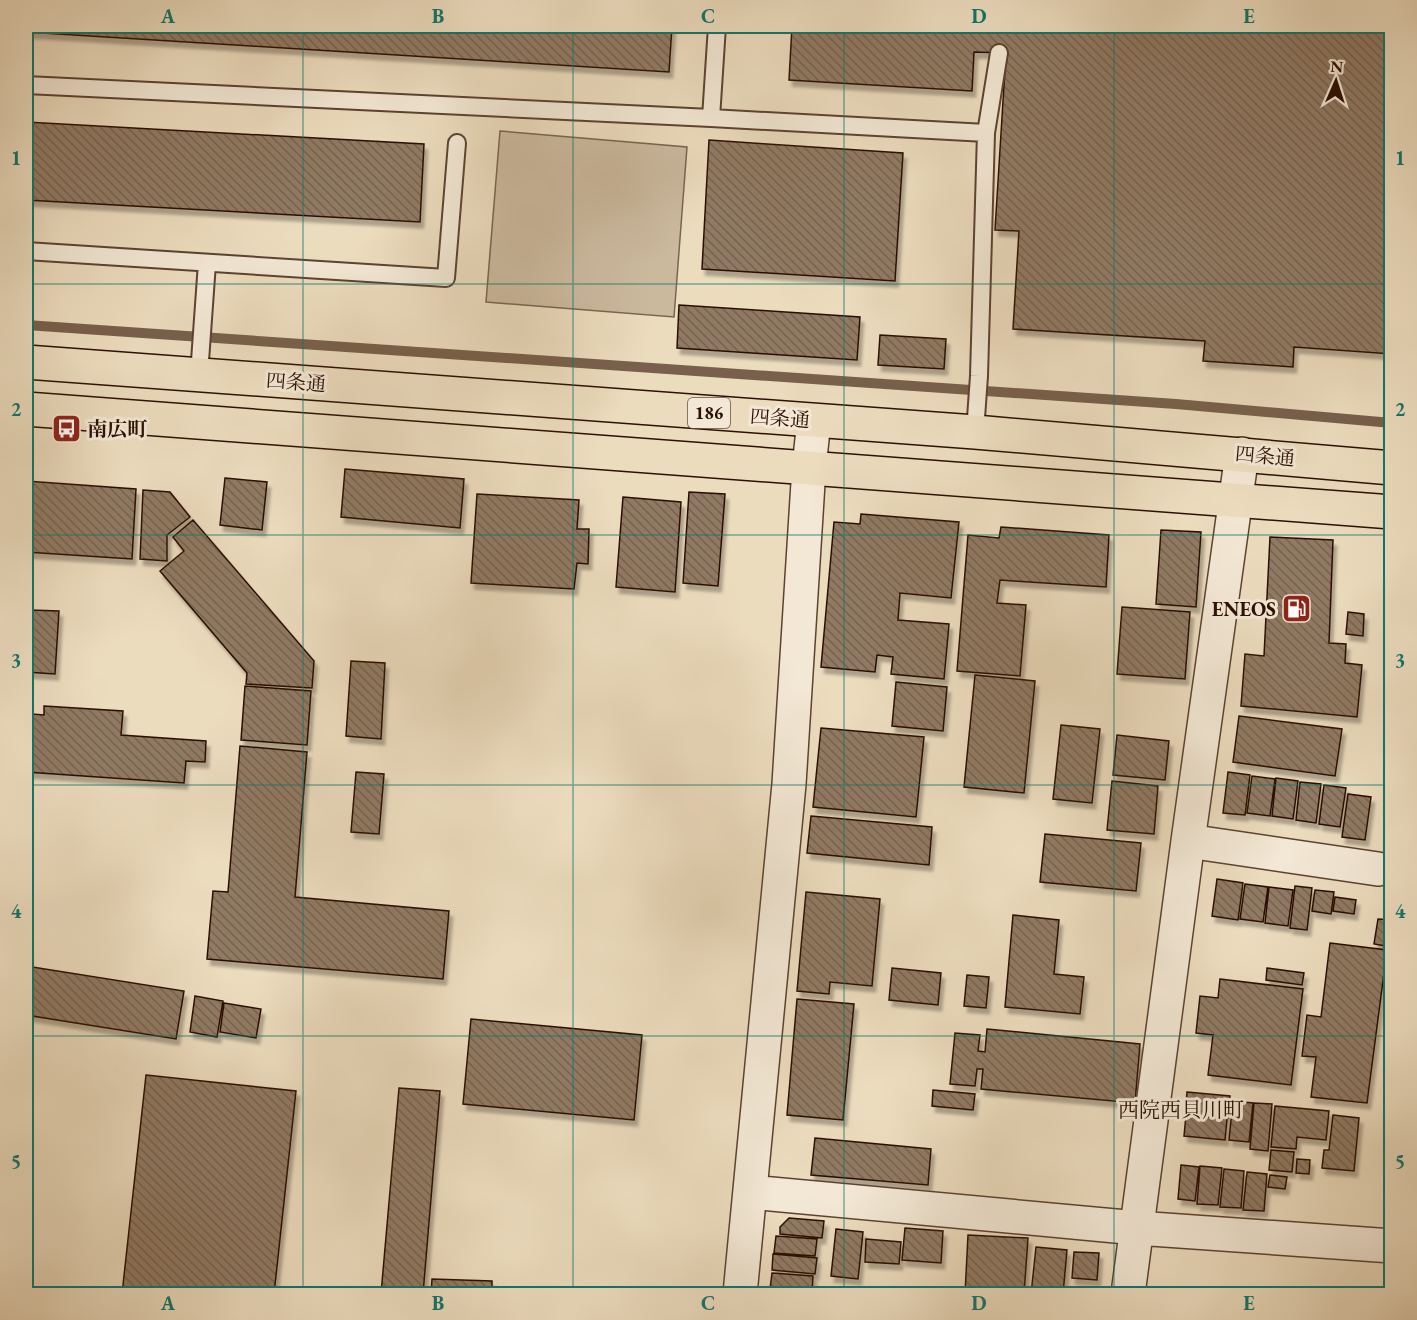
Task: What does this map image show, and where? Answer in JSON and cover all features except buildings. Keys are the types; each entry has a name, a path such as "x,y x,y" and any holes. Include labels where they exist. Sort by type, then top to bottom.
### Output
{"main road":[{"name":"四条通","path":"26,362 975,432 1392,468"},
{"path":"26,409 1392,512"}],"street":[{"path":"740,1294 789,784 809,467 814,421"},
{"path":"1128,1294 1242,454"},
{"path":"1188,841 1378,869"},
{"path":"750,1192 1137,1228 1392,1246"}],"lane":[{"path":"711,118 717,26"},
{"path":"975,432 979,376 986,134 999,53"},
{"path":"26,85 711,118 986,134"},
{"path":"26,251 446,278 457,143"},
{"path":"200,375 207,263"}],"shaded area":[{"path":"500,131 687,147 674,317 486,302"}],"waterway":[{"path":"26,325 1176,404 1392,423"}],"place":[{"name":"南広町","path":"66,429"},
{"name":"ENEOS","path":"1297,609"}],"district":[{"name":"西院西貝川町","path":"1181,1110"}]}
